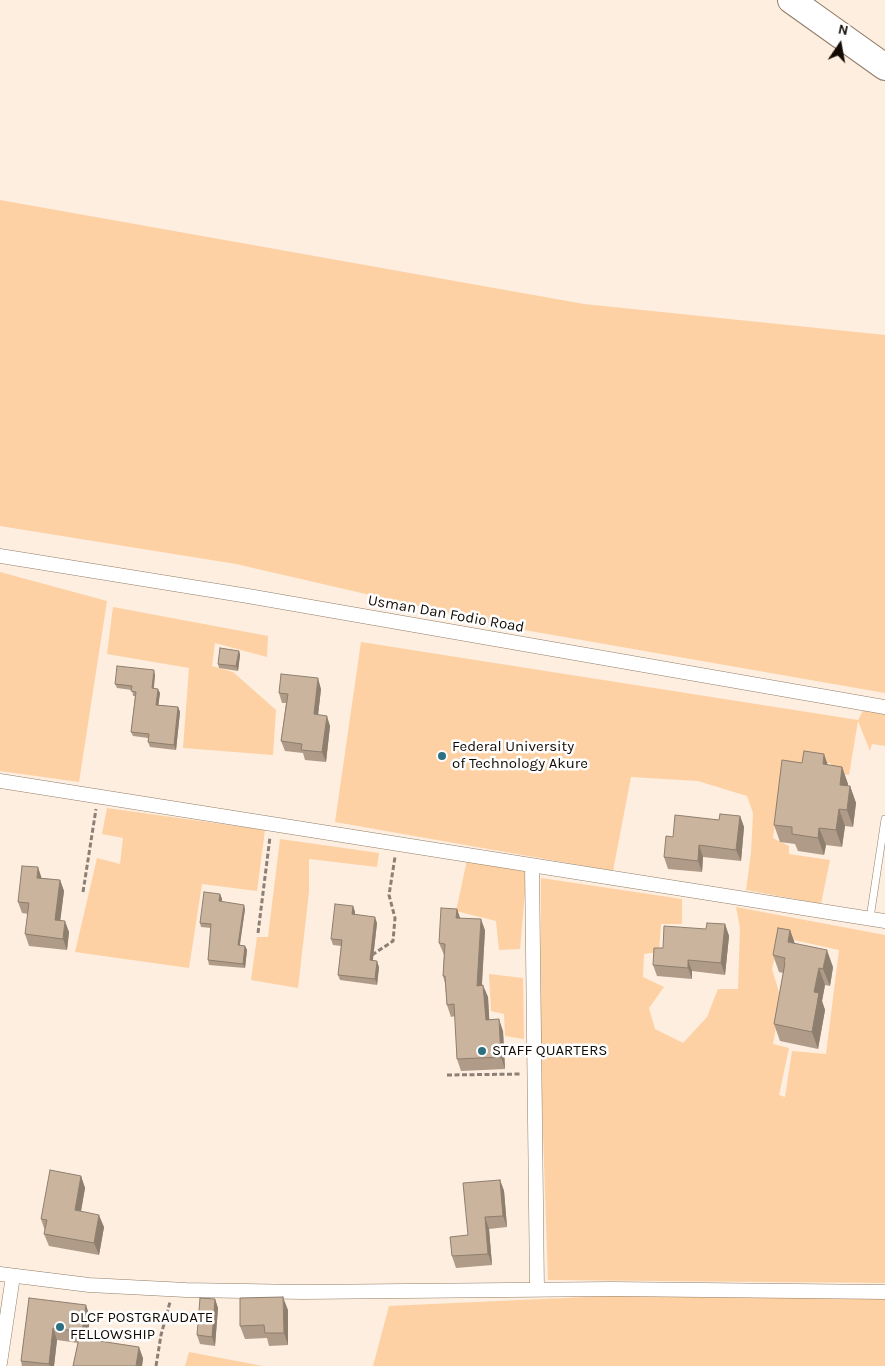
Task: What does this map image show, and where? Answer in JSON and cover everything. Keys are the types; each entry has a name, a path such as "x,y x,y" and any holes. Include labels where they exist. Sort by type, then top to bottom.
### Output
{"highway":[{"path":"791,0 885,67"}],"street":[{"name":"Usman Dan Fodio Road","path":"0,556 248,596 885,707"},
{"path":"0,781 885,921"},
{"path":"532,866 537,1289"},
{"path":"0,1363 7,1275 89,1285 174,1290 303,1292 537,1289 885,1292"}],"lane":[{"path":"870,918 885,819"}],"path":[{"path":"83,892 98,796"},
{"path":"258,933 272,824"},
{"path":"372,955 394,942 394,918 389,895 393,861 401,845"},
{"path":"447,1076 535,1074"},
{"path":"156,1366 161,1335 174,1290"}],"shaded area":[{"path":"0,200 584,304 885,335 885,693 513,628 236,564 0,526"},
{"path":"0,572 107,601 79,782 0,771"},
{"path":"113,607 268,636 267,657 215,643 212,666 233,672 276,710 273,755 183,748 189,668 107,654"},
{"path":"361,642 858,720 864,709 885,714 885,746 872,744 870,751 858,721 849,775 835,773 830,763 802,762 801,768 784,766 773,838 789,846 789,854 830,860 821,904 746,890 751,853 753,813 747,796 698,781 631,777 613,871 335,822"},
{"path":"107,808 265,830 257,891 202,884 189,968 75,952 97,858 120,864 123,838 102,834"},
{"path":"280,839 379,853 377,867 309,859 309,892 298,988 251,980 257,937 268,937"},
{"path":"467,860 527,871 520,949 499,950 496,921 456,911"},
{"path":"541,878 682,899 682,924 661,924 659,952 644,954 643,977 664,987 649,1008 655,1029 683,1043 707,1017 718,989 738,989 740,928 736,907 885,935 885,1283 548,1280 540,1045","holes":["780,937 839,950 826,1054 792,1051 785,1097 779,1095 789,1048 773,1044 781,999 772,969"]},
{"path":"489,974 523,978 524,1039 505,1036 504,1014 491,1011"},
{"path":"739,1290 885,1292 885,1366 373,1366 389,1306"},
{"path":"189,1352 263,1366 185,1366"}],"building":[{"path":"220,648 239,651 236,666 218,664"},
{"path":"117,666 154,670 152,688 158,689 156,705 178,707 174,745 148,742 149,734 131,732 136,692 131,691 132,686 115,684"},
{"path":"281,674 318,678 314,714 327,716 322,752 301,750 302,744 281,741 288,694 279,693"},
{"path":"804,751 824,754 823,764 842,767 840,785 850,786 847,810 839,809 836,830 819,828 818,838 792,834 792,827 774,825 782,760 802,763"},
{"path":"720,814 740,816 736,850 699,845 698,861 664,857 666,836 673,837 675,815 719,820"},
{"path":"22,866 38,867 37,878 60,880 55,920 65,921 63,939 25,934 29,903 18,902"},
{"path":"204,892 220,894 219,901 244,905 238,945 245,946 243,964 208,960 211,924 200,923"},
{"path":"335,904 353,906 352,914 375,917 370,960 377,961 375,979 338,975 342,940 331,939"},
{"path":"441,908 457,909 456,918 481,919 477,986 483,985 486,1020 499,1019 501,1057 457,1059 454,1004 447,1005 445,976 443,976 445,944 439,943"},
{"path":"707,923 725,924 721,963 688,960 688,968 653,965 654,948 663,948 664,926 706,929"},
{"path":"778,928 790,930 788,942 827,950 823,969 819,968 814,992 819,993 812,1032 774,1024 785,963 785,958 773,955"},
{"path":"50,1170 81,1176 75,1210 99,1215 94,1243 44,1234 47,1220 41,1219"},
{"path":"500,1180 503,1216 485,1217 488,1254 452,1256 450,1237 468,1235 463,1183"},
{"path":"283,1297 284,1333 265,1333 264,1325 240,1326 240,1298"},
{"path":"29,1298 86,1305 82,1332 53,1328 49,1364 21,1361"},
{"path":"200,1298 215,1299 212,1337 197,1335"},
{"path":"79,1338 139,1347 136,1366 73,1366"}],"place":[{"name":"Federal University of Technology Akure","path":"442,756"},
{"name":"STAFF QUARTERS","path":"482,1051"},
{"name":"DLCF POSTGRAUDATE FELLOWSHIP","path":"60,1327"}]}
